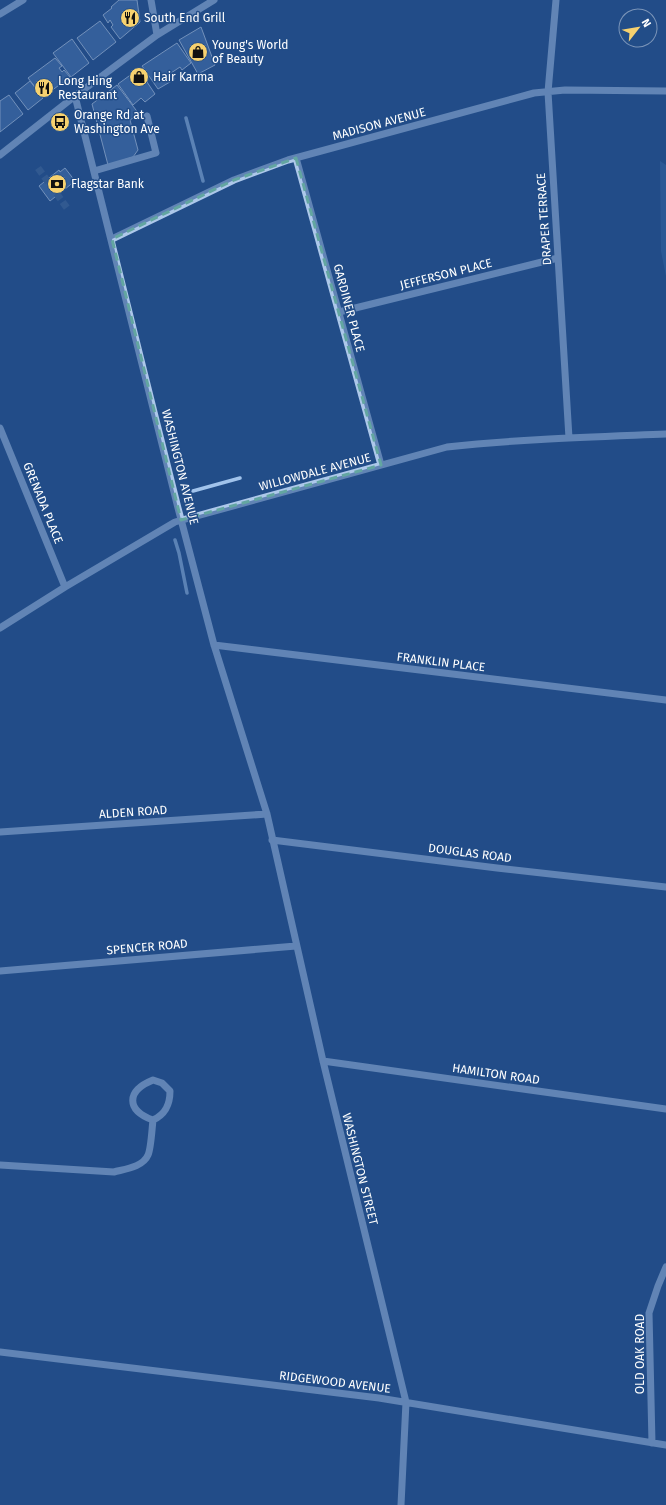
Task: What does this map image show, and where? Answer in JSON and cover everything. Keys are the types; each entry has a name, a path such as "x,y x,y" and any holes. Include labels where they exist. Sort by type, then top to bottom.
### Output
{"street":[{"path":"0,14 23,0"},
{"path":"152,0 157,35"},
{"path":"0,156 75,96 157,35 214,0"},
{"name":"DRAPER TERRACE","path":"556,0 548,92 569,438"},
{"name":"MADISON AVENUE","path":"112,239 234,180 296,158 534,93 565,90 666,91"},
{"name":"WASHINGTON AVENUE","path":"75,96 112,239 181,520 214,645 267,814 272,840"},
{"path":"94,171 156,153 147,116"},
{"name":"GARDINER PLACE","path":"296,158 381,465"},
{"name":"JEFFERSON PLACE","path":"339,312 558,258"},
{"name":"GRENADA PLACE","path":"0,428 65,587"},
{"name":"WILLOWDALE AVENUE","path":"0,628 65,587 175,522 181,520 448,447 482,443 666,434"},
{"name":"FRANKLIN PLACE","path":"214,645 666,700"},
{"name":"ALDEN ROAD","path":"0,832 267,814"},
{"name":"DOUGLAS ROAD","path":"272,840 666,887"},
{"name":"WASHINGTON STREET","path":"272,840 323,1061 406,1402 401,1505"},
{"name":"SPENCER ROAD","path":"0,970 296,946"},
{"name":"HAMILTON ROAD","path":"323,1061 666,1109"},
{"path":"0,1165 114,1172 138,1165 148,1156 154,1120 164,1112 170,1099 170,1091 162,1083 153,1080 142,1085 134,1092 133,1100 135,1109 142,1116 154,1120"},
{"name":"OLD OAK ROAD","path":"652,1443 649,1312 666,1268"},
{"name":"RIDGEWOOD AVENUE","path":"0,1352 379,1398 666,1445"}],"highlighted area":[{"path":"296,158 381,465 181,520 112,239 234,180"}],"shaded area":[{"path":"660,161 666,165 666,276 661,251"}],"building":[{"path":"119,0 137,0 140,22 120,39 111,27 113,25 110,20 108,23 103,15"},
{"path":"100,21 116,42 93,60 77,38"},
{"name":"Young's World of Beauty","path":"201,27 215,65 198,74 179,40"},
{"path":"72,39 89,63 71,77 53,53"},
{"path":"177,43 191,63 182,70 180,67 171,73 175,79 158,89 142,66"},
{"path":"55,58 62,66 59,68 62,72 64,70 70,77 43,97 28,78"},
{"path":"140,68 148,79 147,82 155,94 145,102 141,98 133,105 118,84"},
{"path":"30,81 43,98 28,110 15,93"},
{"path":"117,85 139,114 130,120 138,150 133,157 108,165 92,104"},
{"path":"9,95 23,114 0,132 0,101"},
{"name":"Flagstar Bank","path":"65,168 75,181 50,201 39,186 59,170 60,172"}],"waterway":[{"path":"186,118 203,181"},
{"path":"193,491 240,478"},
{"path":"175,540 187,593"}],"tunnel":[{"path":"38,168 67,208"}],"place":[{"name":"South End Grill","path":"130,18"},
{"name":"Young's World of Beauty","path":"198,52"},
{"name":"Hair Karma","path":"139,77"},
{"name":"Long Hing Restaurant","path":"44,88"},
{"name":"Orange Rd at Washington Ave","path":"60,122"},
{"name":"Flagstar Bank","path":"57,184"}]}
